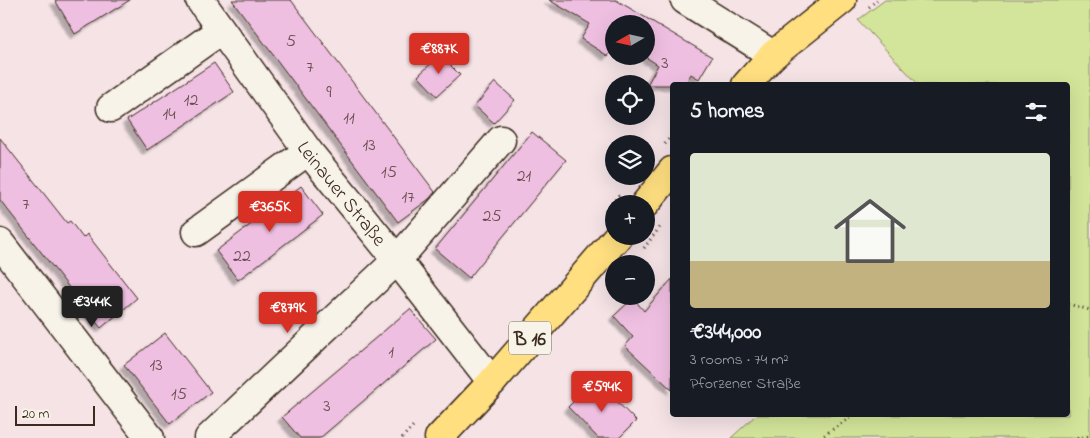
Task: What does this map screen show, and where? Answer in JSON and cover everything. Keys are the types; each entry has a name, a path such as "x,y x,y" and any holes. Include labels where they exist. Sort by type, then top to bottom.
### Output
{"main road":[{"path":"749,82 773,54 842,0"},
{"path":"652,195 670,173"},
{"name":"B 16","path":"439,438 492,382 610,245"}],"street":[{"name":"Leinauer Straße","path":"200,0 308,151 397,260 492,382"},
{"path":"685,0 773,54"},
{"path":"110,108 221,30"},
{"path":"209,438 397,260 501,140"},
{"path":"196,232 308,151"},
{"path":"0,244 150,438"}],"path":[{"path":"638,254 661,226"},
{"path":"1070,305 1090,310"},
{"path":"820,438 851,417"},
{"path":"1077,438 1090,436"}],"green space":[{"path":"885,0 1090,0 1090,438 731,438 754,417 1070,417 1070,82 916,82 858,20"}],"building":[{"path":"55,0 130,0 75,34"},
{"path":"232,0 291,0 435,192 429,199 398,222"},
{"path":"549,0 616,0 641,15 605,15 605,54 581,39 590,24"},
{"path":"655,23 712,57 699,79 691,74 687,82 670,82 670,85 655,85 655,75 652,75 658,65 655,63"},
{"path":"440,55 460,75 437,96 418,76"},
{"path":"214,63 234,92 147,150 127,120"},
{"path":"495,82 515,100 494,123 475,106"},
{"path":"532,132 566,160 469,278 435,249"},
{"path":"0,138 67,223 70,221 83,238 87,234 137,298 101,328 0,200"},
{"path":"301,186 323,215 238,280 216,251"},
{"path":"670,281 670,388 625,346 633,337 614,316 626,305 639,305 644,311 649,305 655,305 655,298"},
{"path":"410,309 436,339 320,438 300,438 282,417"},
{"path":"165,333 211,392 170,424 124,365"},
{"path":"596,380 636,421 619,438 598,438 568,407"}]}
